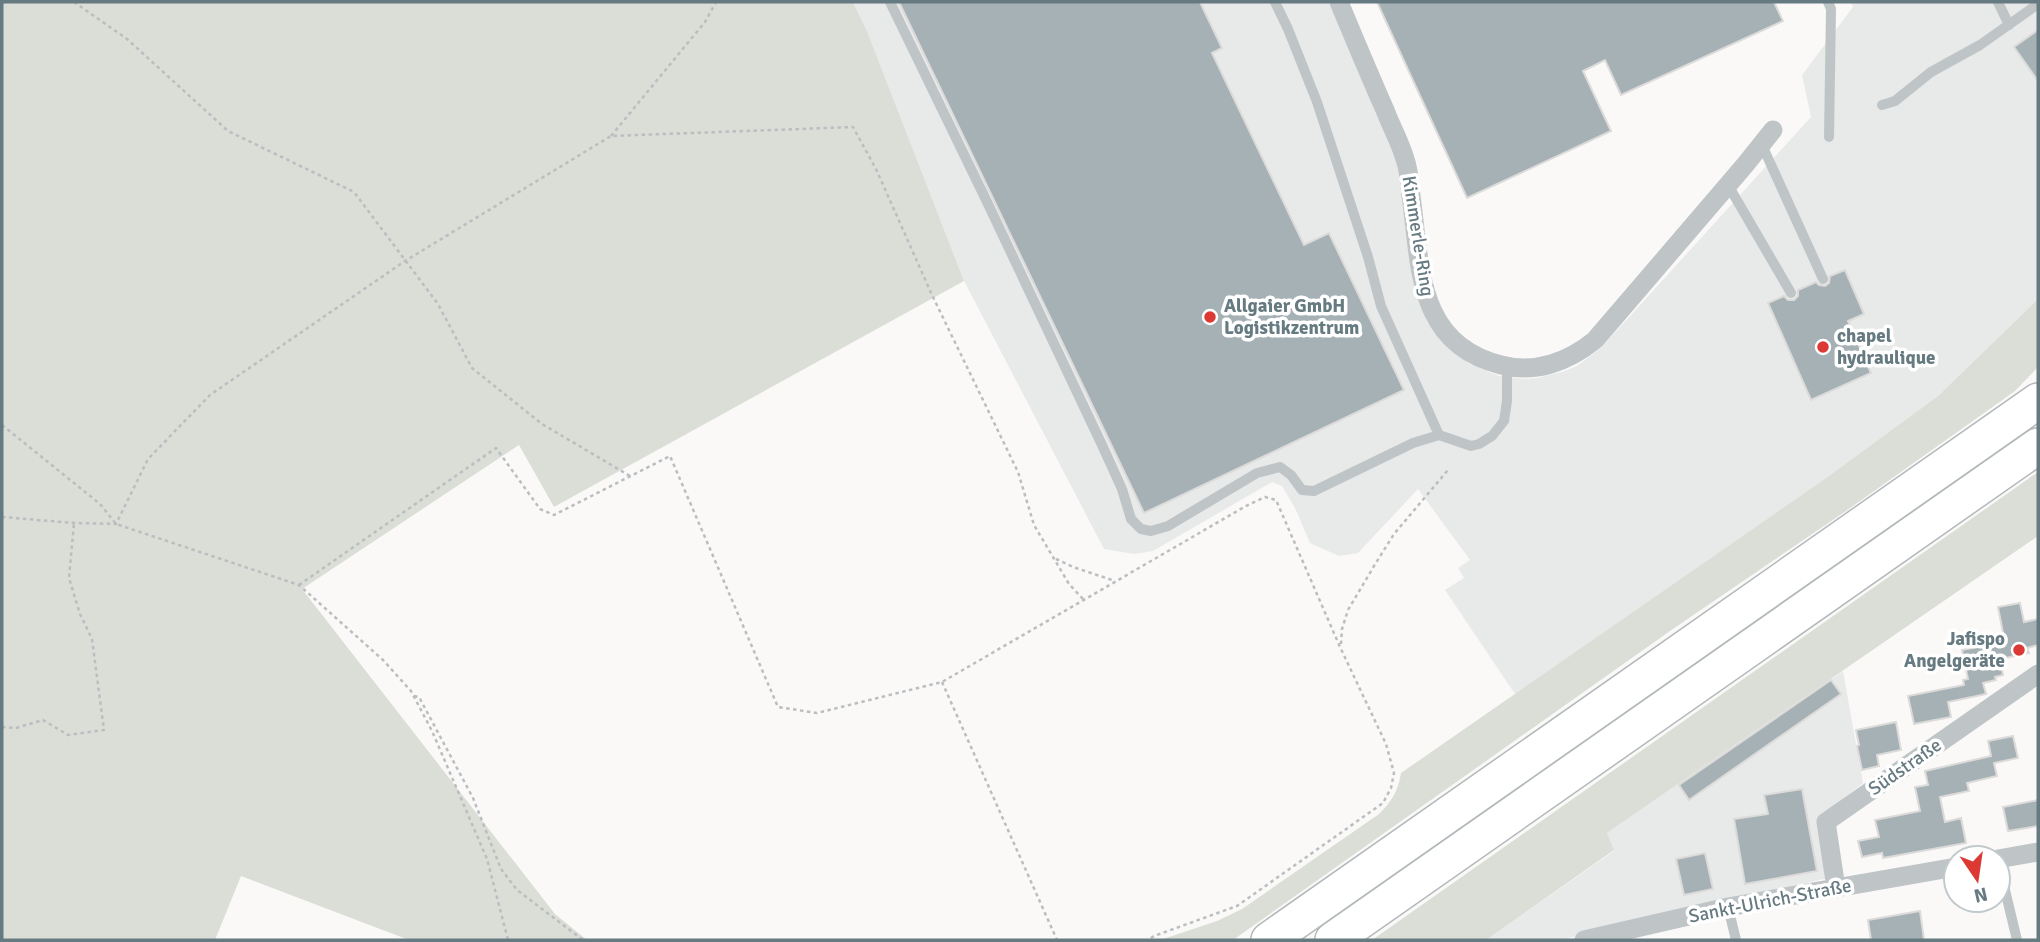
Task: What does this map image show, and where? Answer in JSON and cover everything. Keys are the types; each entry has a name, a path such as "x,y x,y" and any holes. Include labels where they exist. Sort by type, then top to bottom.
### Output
{"highway":[{"path":"1269,940 2038,401"},
{"path":"1333,940 2038,446"}],"street":[{"name":"Kimmerle-Ring","path":"1339,2 1406,161 1423,282 1429,306 1441,327 1457,344 1479,358 1521,368 1549,365 1585,348 1595,340 1767,138"},
{"name":"Südstraße","path":"1836,888 1826,822 2038,674"},
{"path":"2012,857 2038,852"},
{"name":"Sankt-Ulrich-Straße","path":"1584,940 1728,907 1942,869"}],"lane":[{"path":"890,2 1102,445 1122,489 1131,519 1141,529 1151,531 1168,526 1257,473 1280,467 1291,475 1302,490 1314,491 1413,443 1439,435 1471,446 1479,444 1492,436 1504,421 1507,366"},
{"path":"1275,2 1317,102 1368,257 1381,306 1439,435"},
{"path":"1828,2 1831,9 1829,137"},
{"path":"1998,2 2009,25"},
{"path":"1882,105 1895,101 1931,72 1980,45 2038,4"},
{"path":"1767,138 1823,279"},
{"path":"1728,185 1791,293"},
{"path":"1728,907 1736,940"},
{"path":"2011,914 2017,940"}],"path":[{"path":"74,2 127,39 228,131 354,192 438,304 472,368 542,424 630,476"},
{"path":"116,524 148,459 210,395 405,261 611,136 705,22 716,2"},
{"path":"611,136 853,127 876,169 932,295 1018,472 1034,525 1069,584 1083,599"},
{"path":"2,425 100,504 116,524"},
{"path":"299,585 496,447 540,509 554,515 670,456 778,706 817,713 942,681 1247,506 1265,497 1276,500 1386,744 1394,773 1391,788 1383,803 1237,906 1148,940"},
{"path":"1340,647 1348,610 1374,566 1394,534 1448,470"},
{"path":"2,517 116,524 299,585 383,660 414,696 432,731 487,859 509,940"},
{"path":"2,727 16,728 43,720 68,735 104,730 92,639 80,614 69,578 74,523"},
{"path":"1056,559 1115,581"},
{"path":"942,681 1057,940"},
{"path":"414,696 419,697 472,799 501,869 517,890 583,940"}],"shaded area":[{"path":"2,2 853,2 867,31 964,281 554,507 519,445 302,589 555,914 587,940 409,940 241,876 215,940 2,940"},
{"path":"853,2 1329,2 1397,155 1418,297 1428,323 1445,345 1470,364 1499,376 1524,379 1562,372 1577,366 1601,348 1811,117 1802,75 1853,7 1851,2 2038,2 2038,299 1938,396 1826,478 1515,694 1445,590 1464,578 1458,568 1470,560 1418,489 1358,553 1339,556 1310,543 1282,486 1272,482 1153,551 1134,554 1104,549 964,281 867,31"},
{"path":"2038,299 2038,367 2015,391 1233,940 1160,940 1217,921 1242,909 1379,814 1394,795 1401,773 1826,478 1938,396"},
{"path":"2038,472 2038,536 1607,833 1614,850 1486,940 1372,940"},
{"path":"1843,671 1863,783 1819,818 1828,878 1560,940 1486,940 1614,851 1607,833"}],"building":[{"name":"Allgaier GmbH Logistikzentrum","path":"899,2 1200,2 1222,48 1212,53 1304,245 1329,233 1404,390 1144,513"},
{"path":"1377,2 1774,2 1783,21 1621,95 1605,60 1583,71 1611,131 1467,198"},
{"path":"2038,30 2038,81 2014,47"},
{"name":"chapel hydraulique","path":"1845,270 1864,314 1848,321 1871,373 1811,400 1768,303 1784,296 1788,300 1794,300 1798,296 1798,290 1816,282 1825,286 1829,283 1830,276"},
{"path":"2020,603 2024,622 2038,619 2038,645 2027,648 2029,653 2000,659 2003,675 1983,683 1986,694 1948,702 1951,717 1914,724 1908,696 1964,685 1963,680 1968,679 1962,650 1972,648 1971,645 2004,638 1998,607"},
{"path":"1831,680 1841,694 1689,800 1679,785"},
{"path":"1896,722 1901,750 1877,755 1879,766 1862,770 1856,730"},
{"path":"2013,736 2018,758 1994,763 1997,776 1967,783 1969,791 1940,797 1945,822 1961,818 1966,843 1942,844 1942,847 1883,858 1882,853 1862,857 1858,841 1879,837 1875,820 1920,811 1915,787 1928,785 1925,771 1991,756 1988,741"},
{"path":"1802,789 1817,871 1745,884 1734,819 1768,814 1764,795"},
{"path":"2038,800 2038,826 2008,831 2003,807"},
{"path":"1705,853 1713,889 1684,895 1676,859"},
{"path":"1920,911 1924,940 1871,940 1868,920"}],"place":[{"name":"Allgaier GmbH Logistikzentrum","path":"1210,317"},
{"name":"chapel hydraulique","path":"1823,347"},
{"name":"Jafispo Angelgeräte","path":"2019,650"}]}
